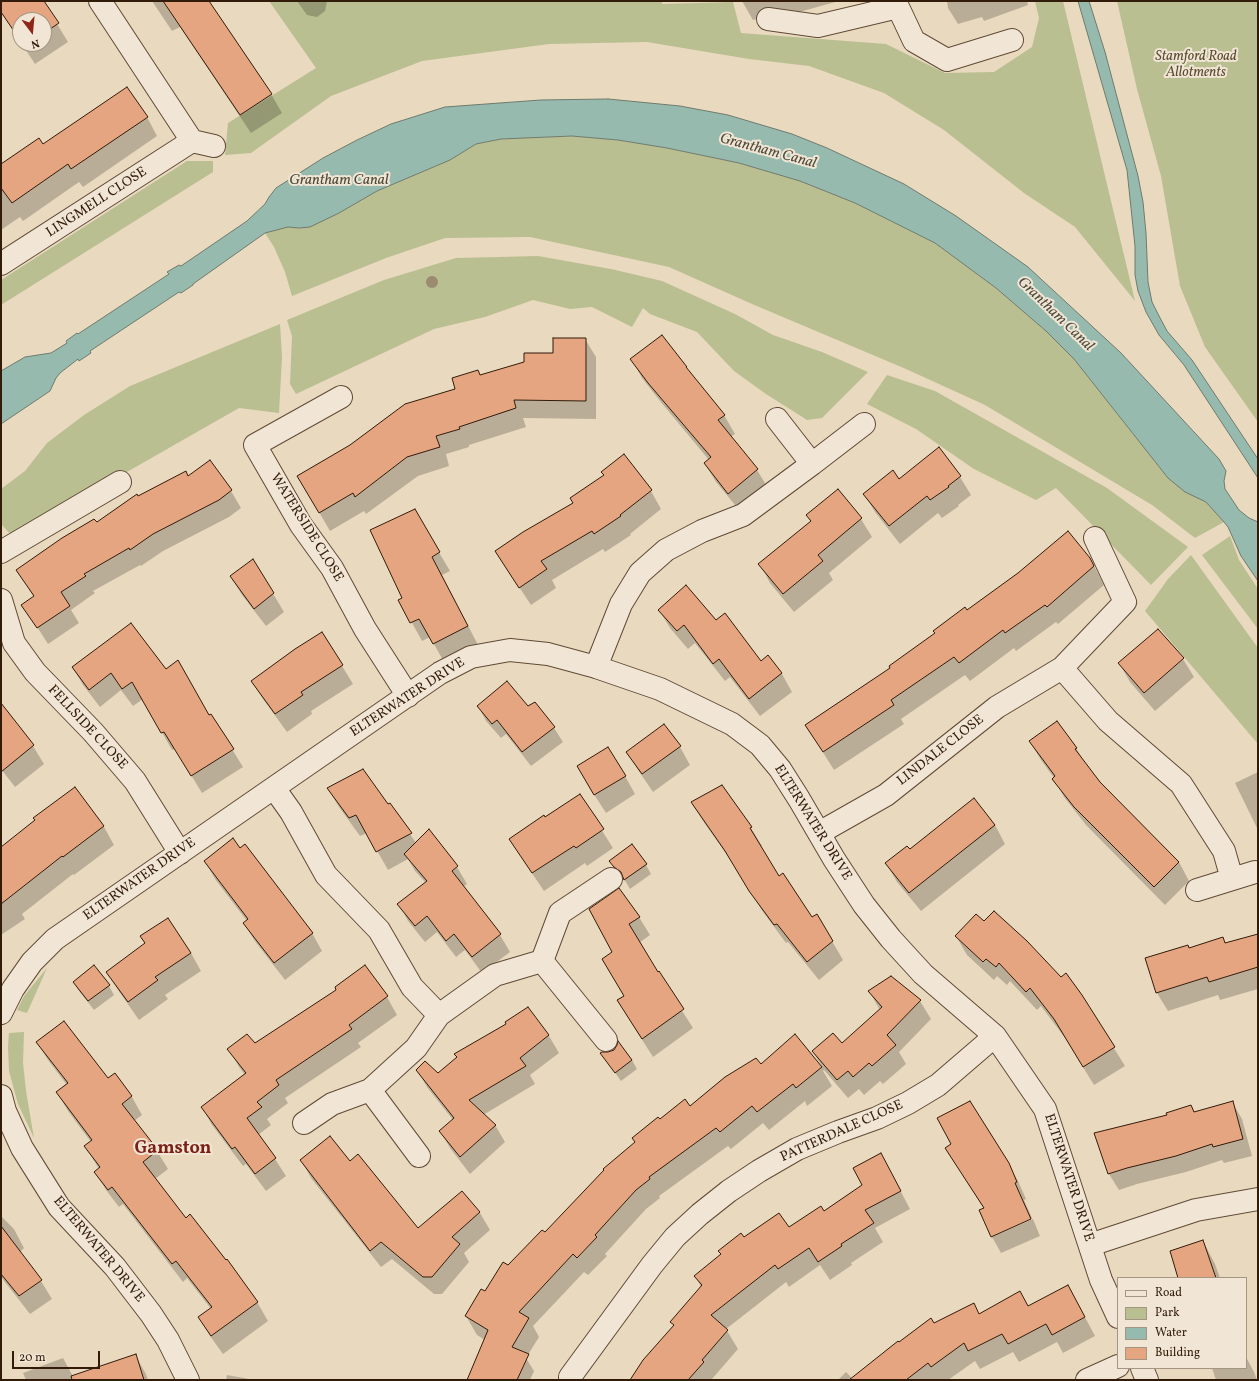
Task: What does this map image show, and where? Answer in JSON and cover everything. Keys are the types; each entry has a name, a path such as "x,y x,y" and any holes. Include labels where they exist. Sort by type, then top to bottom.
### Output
{"street":[{"path":"100,1 192,141 214,146"},
{"path":"768,19 818,26 897,4 914,41 947,60 1012,40"},
{"name":"LINGMELL CLOSE","path":"1,264 192,141"},
{"name":"WATERSIDE CLOSE","path":"341,397 255,445 301,525 332,568 364,629 408,696"},
{"path":"777,419 812,464"},
{"path":"596,667 621,604 640,573 666,550 702,531 743,515 864,424"},
{"path":"1,552 120,482"},
{"name":"LINDALE CLOSE","path":"819,833 886,795 997,707 1062,668 1125,602 1095,538"},
{"name":"FELLSIDE CLOSE","path":"1,600 14,643 35,672 94,732 134,781 180,853"},
{"name":"ELTERWATER DRIVE","path":"1,1012 13,989 32,962 55,939 440,673 471,657 510,650 548,654 596,667 660,689 732,724 760,745 780,769 834,859 864,905 891,939 923,974 995,1036 1045,1109 1101,1280 1117,1315"},
{"path":"1062,668 1108,721 1181,784 1224,851 1232,879"},
{"path":"274,788 292,812 326,875 379,930 412,987 439,1015"},
{"path":"1197,890 1255,872"},
{"path":"542,961 560,913 611,879"},
{"path":"304,1123 332,1104 370,1090 416,1048 439,1015 495,975 542,961"},
{"path":"542,961 606,1040"},
{"name":"PATTERDALE CLOSE","path":"570,1377 652,1265 700,1214 729,1191 759,1171 797,1149 877,1118 938,1086 995,1036"},
{"path":"370,1090 419,1156"},
{"name":"ELTERWATER DRIVE","path":"1,1096 5,1111 22,1148 59,1207 115,1267 151,1314 168,1340 188,1380"},
{"path":"1090,1245 1196,1210 1258,1199"},
{"path":"1086,1380 1117,1366"},
{"path":"1142,1369 1147,1380"}],"green space":[{"path":"269,1 662,1 662,4 733,2 741,33 886,44 945,73 994,72 1032,47 1039,18 1035,1 1063,1 1135,301 1075,227 1024,193 944,130 884,93 809,66 749,59 647,42 549,44 422,61 331,96 251,153 225,155 228,123 316,68"},
{"name":"Stamford Road Allotments","path":"1117,1 1258,1 1258,422 1205,347 1180,286 1161,176 1137,89"},
{"path":"572,136 618,140 667,148 739,163 800,181 855,203 935,243 996,288 1046,331 1074,359 1168,478 1206,502 1224,522 1195,538 1152,505 985,405 906,369 669,267 530,237 445,238 386,258 292,296 285,272 274,247 265,233 288,227 299,228 339,213 377,191 450,160 476,144 501,139"},
{"path":"187,161 213,161 213,172 1,305 1,280"},
{"path":"538,256 611,269 662,281 735,314 773,335 822,352 868,372 822,418 807,420 766,394 734,371 697,332 650,314 643,308 632,327 592,307 570,309 533,300 485,317 434,329 296,394 290,384 292,336 287,320 384,280 456,258"},
{"path":"280,324 282,357 279,413 239,408 13,537 1,524 1,489 25,471 47,443 84,415 130,386"},
{"path":"887,375 935,391 1107,488 1188,547 1151,585 1056,488 1036,500 974,469 916,429 867,404"},
{"path":"1230,536 1239,560 1258,589 1258,629 1202,555"},
{"path":"1191,555 1258,648 1258,744 1145,611 1168,579"},
{"path":"47,968 27,1013 17,1010 24,996"},
{"path":"24,1032 23,1063 34,1138 18,1104 9,1071 9,1033"}],"water":[{"path":"1078,1 1089,1 1105,52 1138,176 1143,202 1148,282 1152,302 1167,331 1192,360 1258,459 1258,478 1184,365 1159,335 1146,312 1138,291 1135,275 1135,246 1127,170"},
{"name":"Grantham Canal","path":"608,99 680,106 728,115 792,134 827,148 904,184 956,216 1028,267 1121,353 1219,459 1226,471 1224,481 1225,489 1239,510 1249,518 1258,522 1258,581 1241,556 1228,527 1224,522 1206,502 1185,492 1168,478 1074,359 1046,331 996,288 935,243 855,203 800,181 739,163 667,148 618,140 572,136 501,139 476,144 450,160 377,191 339,213 310,227 288,227 265,233 193,285 181,293 179,292 90,351 91,353 79,361 78,359 60,373 50,391 1,424 1,371 25,357 51,353 67,343 66,341 77,333 78,334 169,274 167,272 179,265 181,266 247,221 265,204 276,188 323,158 391,124 445,107 541,100"}],"building":[{"path":"1,1 44,1 52,12 12,12 12,28 1,12"},
{"path":"163,1 209,1 272,94 240,115"},
{"path":"52,13 59,23 52,28"},
{"path":"127,87 148,117 71,169 68,164 12,203 1,188 1,164 39,138 43,144"},
{"path":"662,335 725,415 718,420 758,469 728,494 704,463 711,457 648,383 630,359"},
{"path":"553,338 586,338 586,401 514,400 516,408 459,427 460,429 436,436 440,447 407,457 355,497 353,493 319,513 297,476 350,445 405,404 455,389 452,378 478,370 480,375 524,362 524,353 553,353"},
{"path":"939,447 961,476 948,486 949,487 930,500 927,496 889,526 863,494 893,470 899,479"},
{"path":"624,454 652,490 620,515 621,516 594,534 592,531 541,561 547,569 519,588 495,551 523,532 573,503 570,498 604,475 601,472"},
{"path":"210,460 232,490 219,500 153,534 130,550 129,548 84,574 86,576 61,592 70,606 37,628 21,605 34,596 16,570 62,538 94,519 97,522 137,494 138,496 186,471 188,476"},
{"path":"838,489 862,518 818,555 823,561 783,594 758,564 811,521 806,515"},
{"path":"415,509 440,552 432,557 468,626 433,644 419,619 410,623 398,600 402,598 370,530"},
{"path":"1068,531 1090,558 1094,566 1047,607 1045,605 1005,633 1003,630 959,663 954,657 891,700 894,705 823,752 805,725 890,668 889,666 935,633 933,631 965,607 967,610 1018,573"},
{"path":"253,559 274,593 254,609 230,576"},
{"path":"686,585 716,620 725,613 761,661 768,655 782,673 749,699 719,659 713,664 684,625 677,631 658,610"},
{"path":"131,623 166,669 178,660 209,715 211,714 234,749 191,776 164,732 161,733 132,682 122,689 111,673 89,690 72,667"},
{"path":"1158,629 1184,658 1144,693 1118,663"},
{"path":"322,632 343,665 301,692 303,695 275,714 251,681 295,649"},
{"path":"507,681 528,706 535,702 555,727 522,752 497,720 492,724 477,706"},
{"path":"1,703 34,745 1,772"},
{"path":"1057,721 1077,748 1075,749 1100,782 1179,862 1154,887 1074,807 1052,779 1055,776 1029,741"},
{"path":"664,724 681,746 642,774 626,752"},
{"path":"608,747 626,776 594,795 577,766"},
{"path":"363,769 388,804 390,803 412,833 376,852 356,815 349,818 327,788"},
{"path":"722,785 752,827 750,828 779,876 783,873 812,917 817,914 833,941 807,962 777,924 774,925 749,891 725,851 691,802"},
{"path":"75,787 104,826 63,857 62,856 1,904 1,847 35,820 33,818"},
{"path":"580,794 604,829 576,848 574,846 532,873 509,839 544,815 545,817"},
{"path":"974,798 995,825 909,893 885,863 907,846 910,849"},
{"path":"429,829 458,866 452,871 501,934 472,957 454,934 446,941 427,916 415,926 397,904 427,881 404,854"},
{"path":"233,838 240,848 245,844 313,933 274,963 243,923 248,919 204,861"},
{"path":"632,844 647,864 624,880 621,872 609,861"},
{"path":"619,888 640,917 629,924 658,972 659,971 684,1009 642,1039 617,1000 624,996 602,959 612,952 589,909"},
{"path":"994,911 1027,941 1061,977 1066,973 1115,1047 1083,1067 1054,1019 1030,988 1026,992 999,963 996,967 986,959 983,962 955,936 976,914 984,921"},
{"path":"168,918 191,953 155,977 158,980 128,1002 106,972 145,943 140,936"},
{"path":"1258,934 1258,967 1209,982 1207,977 1156,993 1145,958 1188,945 1189,948 1223,937 1225,943"},
{"path":"94,965 110,985 88,1001 73,982"},
{"path":"365,965 388,996 349,1025 352,1029 276,1080 279,1085 257,1102 262,1107 247,1118 276,1158 255,1174 235,1147 232,1149 201,1107 246,1073 227,1049 247,1034 255,1043 336,990 335,987"},
{"path":"891,976 921,1000 887,1035 896,1045 872,1066 869,1063 853,1077 848,1071 837,1080 812,1051 833,1033 842,1043 882,1007 868,991"},
{"path":"528,1007 549,1035 520,1058 526,1066 469,1100 496,1125 460,1157 439,1131 454,1118 416,1070 425,1061 438,1073 457,1057 454,1054 506,1024 505,1022"},
{"path":"64,1021 108,1078 115,1073 132,1096 122,1104 158,1150 143,1162 186,1218 190,1214 226,1260 227,1259 258,1302 211,1336 198,1317 212,1307 176,1261 172,1264 112,1187 108,1190 94,1172 100,1167 84,1146 92,1140 56,1092 68,1083 36,1042"},
{"path":"795,1034 822,1067 796,1088 793,1084 757,1112 752,1106 720,1132 716,1128 649,1177 650,1179 636,1190 595,1235 597,1237 577,1258 573,1254 519,1312 529,1318 512,1347 529,1354 517,1380 467,1380 488,1330 465,1316 481,1289 485,1291 503,1262 508,1265 542,1230 545,1232 604,1170 603,1169 635,1142 632,1138 658,1117 660,1119 685,1099 690,1106 725,1077 756,1058 761,1064"},
{"path":"618,1041 632,1060 615,1073 600,1053 614,1050"},
{"path":"970,1101 1009,1163 1017,1182 1015,1183 1031,1219 991,1237 979,1210 984,1208 945,1148 951,1144 937,1118"},
{"path":"1233,1101 1243,1139 1213,1147 1212,1144 1176,1156 1108,1174 1094,1133 1167,1115 1166,1113 1191,1105 1194,1112"},
{"path":"330,1136 350,1161 358,1154 418,1228 462,1191 480,1212 452,1237 460,1244 432,1277 423,1277 381,1242 370,1251 300,1160"},
{"path":"881,1153 901,1191 865,1210 874,1223 841,1244 842,1246 818,1262 809,1248 778,1269 775,1265 711,1315 728,1330 702,1360 704,1362 688,1380 630,1380 643,1360 674,1325 670,1322 702,1285 694,1276 721,1254 718,1251 741,1233 744,1237 779,1213 789,1227 821,1206 824,1211 862,1185 853,1168"},
{"path":"1,1226 42,1280 19,1296 1,1274"},
{"path":"1203,1240 1216,1277 1178,1277 1170,1251"},
{"path":"1068,1285 1085,1317 1052,1335 1046,1324 1008,1344 1002,1334 968,1351 964,1343 931,1367 928,1363 906,1380 849,1380 898,1341 899,1342 931,1318 934,1323 974,1303 979,1314 1020,1291 1028,1306"},
{"path":"136,1354 144,1380 72,1380 71,1376"}],"district":[{"name":"Gamston","path":"173,1150"}]}
